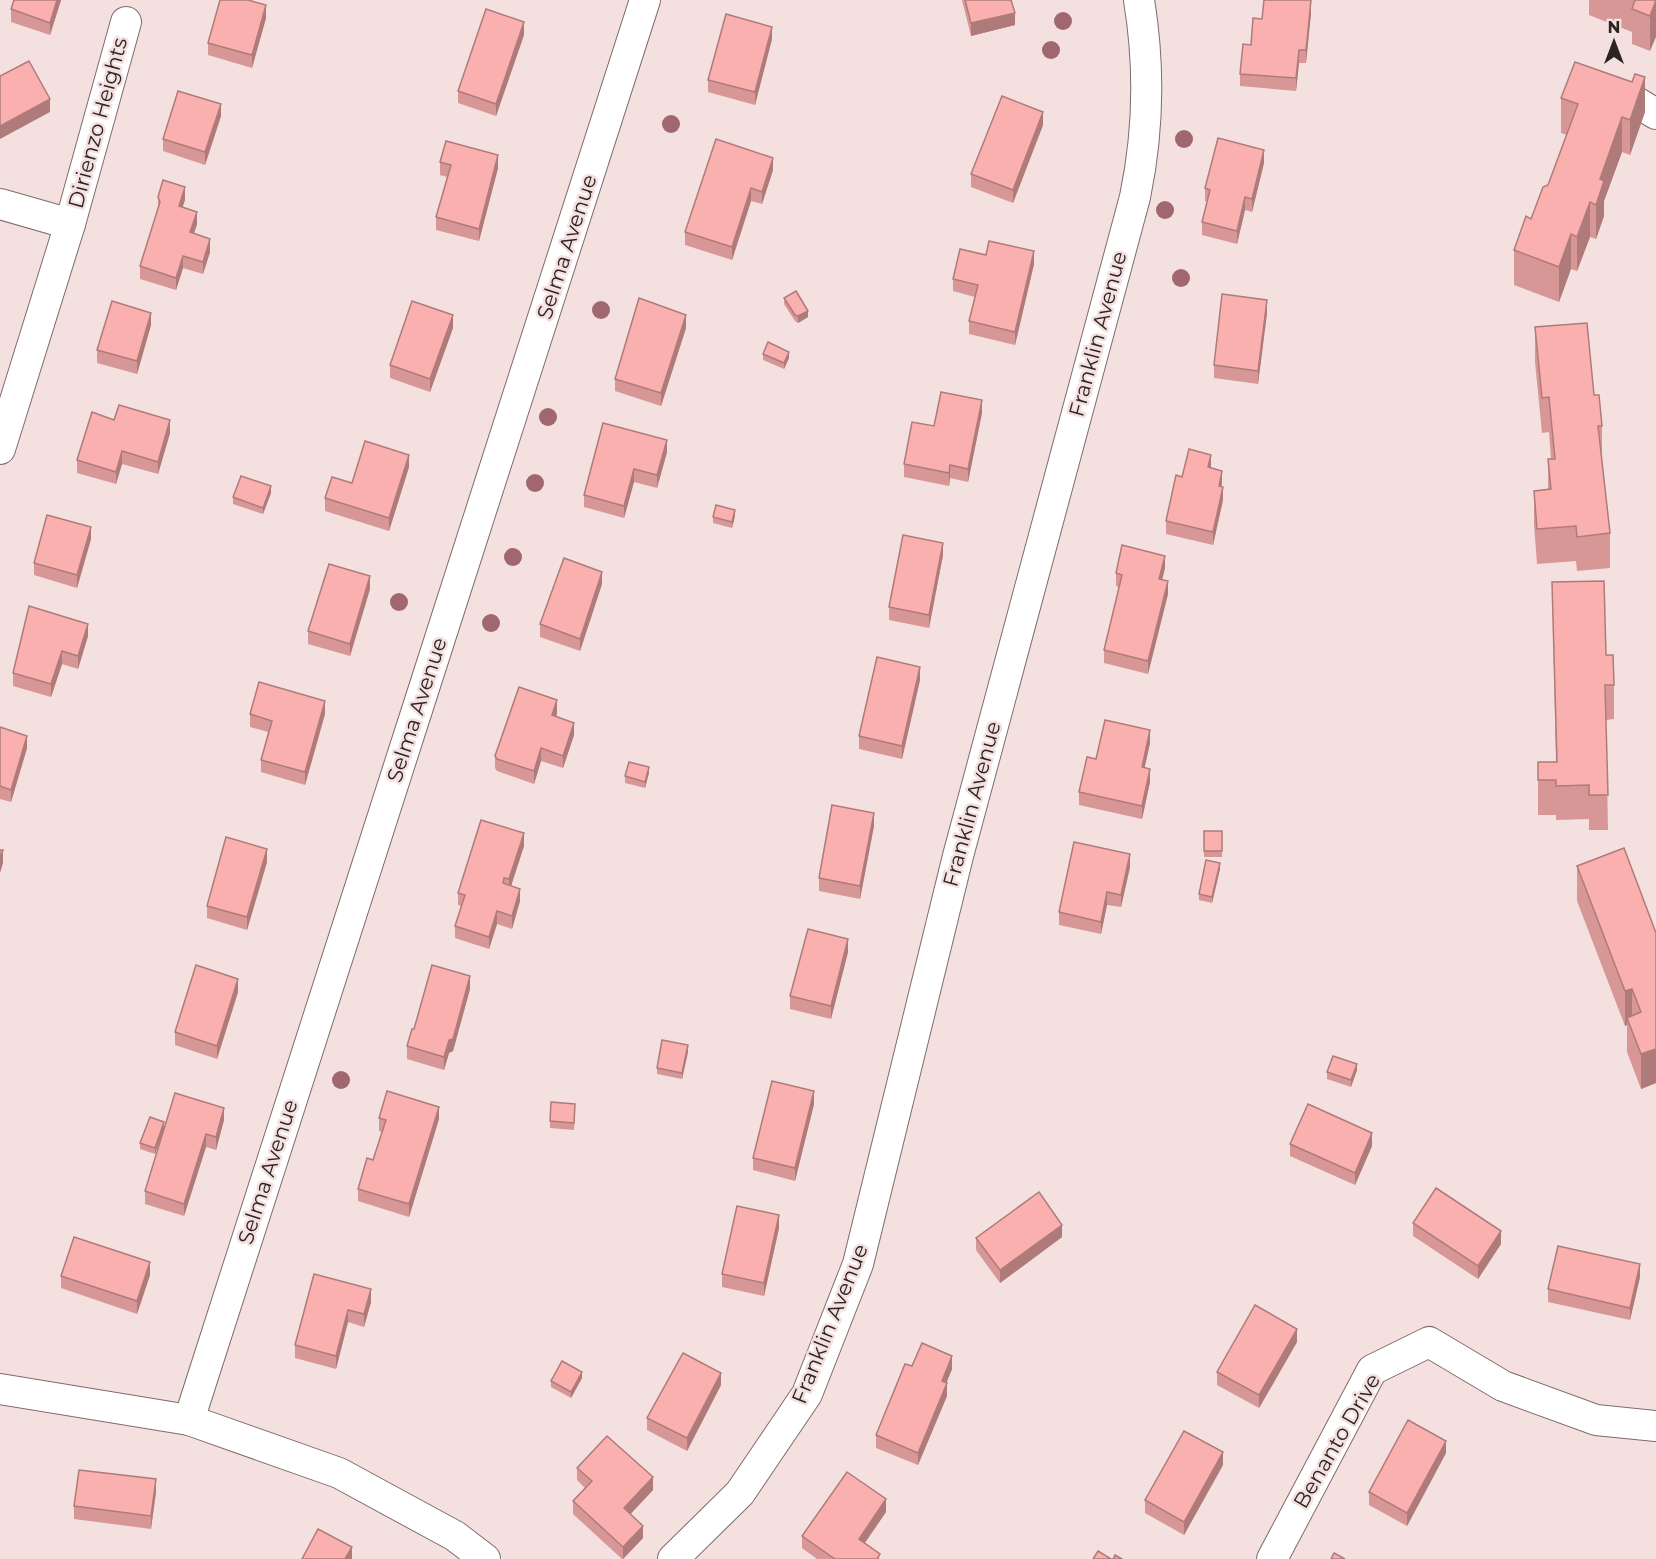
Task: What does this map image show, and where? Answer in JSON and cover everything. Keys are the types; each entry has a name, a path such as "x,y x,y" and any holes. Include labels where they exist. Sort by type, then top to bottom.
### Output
{"street":[{"name":"Selma Avenue","path":"189,1420 335,961 487,499 645,0"},
{"name":"Franklin Avenue","path":"673,1559 740,1493 807,1394 858,1264 958,856 1140,174 1145,151 1147,96 1145,38 1139,0"},
{"name":"Dirienzo Heights","path":"0,449 70,224 126,22"},
{"name":"Dirienzo Heights","path":"0,204 70,224"},
{"name":"Benanto Drive","path":"1272,1559 1372,1370 1429,1342 1503,1386 1565,1409 1596,1420 1656,1426"},
{"path":"0,1389 189,1420 339,1473 455,1536 485,1559"}],"building":[{"path":"14,0 57,0 50,23 11,9"},
{"path":"220,0 248,0 266,5 252,55 208,43"},
{"path":"965,0 1011,0 1015,13 971,23"},
{"path":"1264,0 1311,0 1306,50 1299,50 1296,78 1240,74 1243,44 1251,45 1253,18 1262,19"},
{"path":"1635,0 1656,0 1650,16 1632,9"},
{"path":"486,9 524,22 496,104 458,91"},
{"path":"726,14 772,27 755,92 708,80"},
{"path":"29,61 50,99 0,126 0,76"},
{"path":"1575,62 1632,82 1635,74 1645,77 1630,120 1622,117 1600,179 1604,181 1596,205 1590,202 1577,237 1571,234 1559,267 1514,250 1526,216 1531,219 1543,187 1548,185 1578,104 1561,98"},
{"path":"178,91 221,104 205,152 163,139"},
{"path":"1002,96 1043,112 1013,190 971,174"},
{"path":"1218,138 1264,150 1252,199 1245,197 1237,231 1202,222 1210,190 1205,188"},
{"path":"716,139 773,158 762,192 751,188 732,247 685,232"},
{"path":"446,141 498,155 479,229 436,217 451,165 440,162"},
{"path":"163,180 185,187 179,206 197,212 190,232 210,239 203,262 183,256 176,278 140,266 160,202 158,197"},
{"path":"989,241 1034,251 1015,332 969,321 978,285 953,279 960,249 986,255"},
{"path":"796,291 808,311 798,316 784,298"},
{"path":"1222,294 1267,300 1258,371 1214,365"},
{"path":"639,298 686,315 661,393 615,379"},
{"path":"112,301 151,313 137,361 97,350"},
{"path":"412,301 453,315 430,379 390,365"},
{"path":"1587,323 1594,395 1599,395 1602,426 1598,426 1610,533 1577,537 1576,526 1537,529 1534,491 1551,489 1548,459 1555,459 1549,397 1542,398 1535,327"},
{"path":"768,342 789,352 784,363 763,354"},
{"path":"941,392 982,400 968,469 950,465 949,473 904,464 912,422 934,426"},
{"path":"119,405 170,420 158,462 122,451 116,472 77,460 92,412 114,420"},
{"path":"603,423 667,440 657,475 634,469 624,506 584,495"},
{"path":"365,441 409,455 389,518 325,498 332,477 352,483"},
{"path":"1189,449 1211,455 1208,467 1222,471 1219,486 1223,487 1213,532 1166,521 1176,475 1182,477"},
{"path":"241,476 271,486 263,508 233,497"},
{"path":"716,505 735,510 732,522 713,517"},
{"path":"47,515 91,527 77,575 34,563"},
{"path":"903,535 943,543 929,615 889,607"},
{"path":"1122,545 1165,556 1159,579 1168,581 1148,661 1104,650 1122,575 1116,573"},
{"path":"564,558 602,572 580,639 540,624"},
{"path":"329,564 370,576 350,644 308,631"},
{"path":"1604,581 1606,655 1613,655 1614,685 1605,685 1608,795 1589,795 1589,785 1556,786 1556,780 1538,780 1538,762 1557,762 1552,582"},
{"path":"29,606 88,624 78,656 62,651 51,684 13,673"},
{"path":"877,657 920,667 902,746 859,736"},
{"path":"259,682 325,701 305,772 261,760 272,721 250,714"},
{"path":"519,687 557,700 552,715 574,723 563,756 541,748 534,771 497,759 495,756"},
{"path":"1105,720 1150,730 1142,767 1150,769 1142,806 1079,792 1087,757 1096,759"},
{"path":"0,727 27,736 11,790 0,786"},
{"path":"629,762 649,767 645,782 625,776"},
{"path":"832,805 874,813 860,886 819,878"},
{"path":"481,820 524,833 509,879 504,878 503,883 520,889 512,916 497,911 489,937 455,926 465,895 458,893"},
{"path":"1204,831 1222,831 1222,851 1204,851"},
{"path":"226,837 267,849 247,917 207,906"},
{"path":"1074,842 1130,854 1121,895 1107,892 1101,922 1059,912"},
{"path":"1624,848 1656,933 1656,1049 1641,1054 1627,1018 1641,1012 1632,989 1625,991 1577,866"},
{"path":"1206,860 1220,863 1212,897 1199,894"},
{"path":"808,929 848,939 831,1006 790,996"},
{"path":"196,965 238,979 217,1046 175,1032"},
{"path":"432,965 470,976 453,1039 449,1040 444,1057 407,1046"},
{"path":"662,1040 688,1045 682,1073 657,1068"},
{"path":"1333,1056 1357,1064 1351,1080 1327,1072"},
{"path":"772,1081 814,1091 795,1168 753,1158"},
{"path":"387,1091 439,1107 409,1204 358,1189 367,1158 373,1160 386,1120 379,1118"},
{"path":"175,1093 224,1108 216,1137 206,1134 184,1204 145,1191"},
{"path":"551,1102 575,1104 574,1123 550,1121"},
{"path":"1308,1104 1372,1133 1355,1173 1290,1144"},
{"path":"150,1117 164,1122 155,1148 140,1143"},
{"path":"1436,1188 1501,1231 1478,1266 1413,1223"},
{"path":"1039,1192 1062,1225 1000,1270 976,1238"},
{"path":"737,1206 779,1215 764,1283 722,1274"},
{"path":"74,1237 150,1262 137,1301 61,1276"},
{"path":"1558,1246 1640,1264 1630,1308 1548,1289"},
{"path":"314,1274 371,1289 364,1314 348,1310 336,1356 295,1345"},
{"path":"1255,1305 1297,1329 1259,1395 1217,1372"},
{"path":"922,1343 952,1356 942,1381 947,1383 918,1453 876,1435 905,1364 912,1366"},
{"path":"683,1353 721,1373 687,1438 647,1418"},
{"path":"562,1361 582,1372 571,1392 551,1381"},
{"path":"1408,1420 1446,1441 1407,1513 1369,1492"},
{"path":"1184,1431 1223,1452 1184,1522 1145,1500"},
{"path":"607,1436 653,1477 624,1508 643,1526 623,1547 573,1501 592,1481 577,1468"},
{"path":"79,1470 156,1479 151,1516 74,1506"},
{"path":"847,1472 886,1499 859,1539 880,1554 877,1559 835,1559 802,1536"},
{"path":"318,1529 352,1547 345,1559 302,1559"},
{"path":"1098,1551 1111,1559 1093,1559"},
{"path":"1334,1553 1345,1559 1331,1559"}]}
